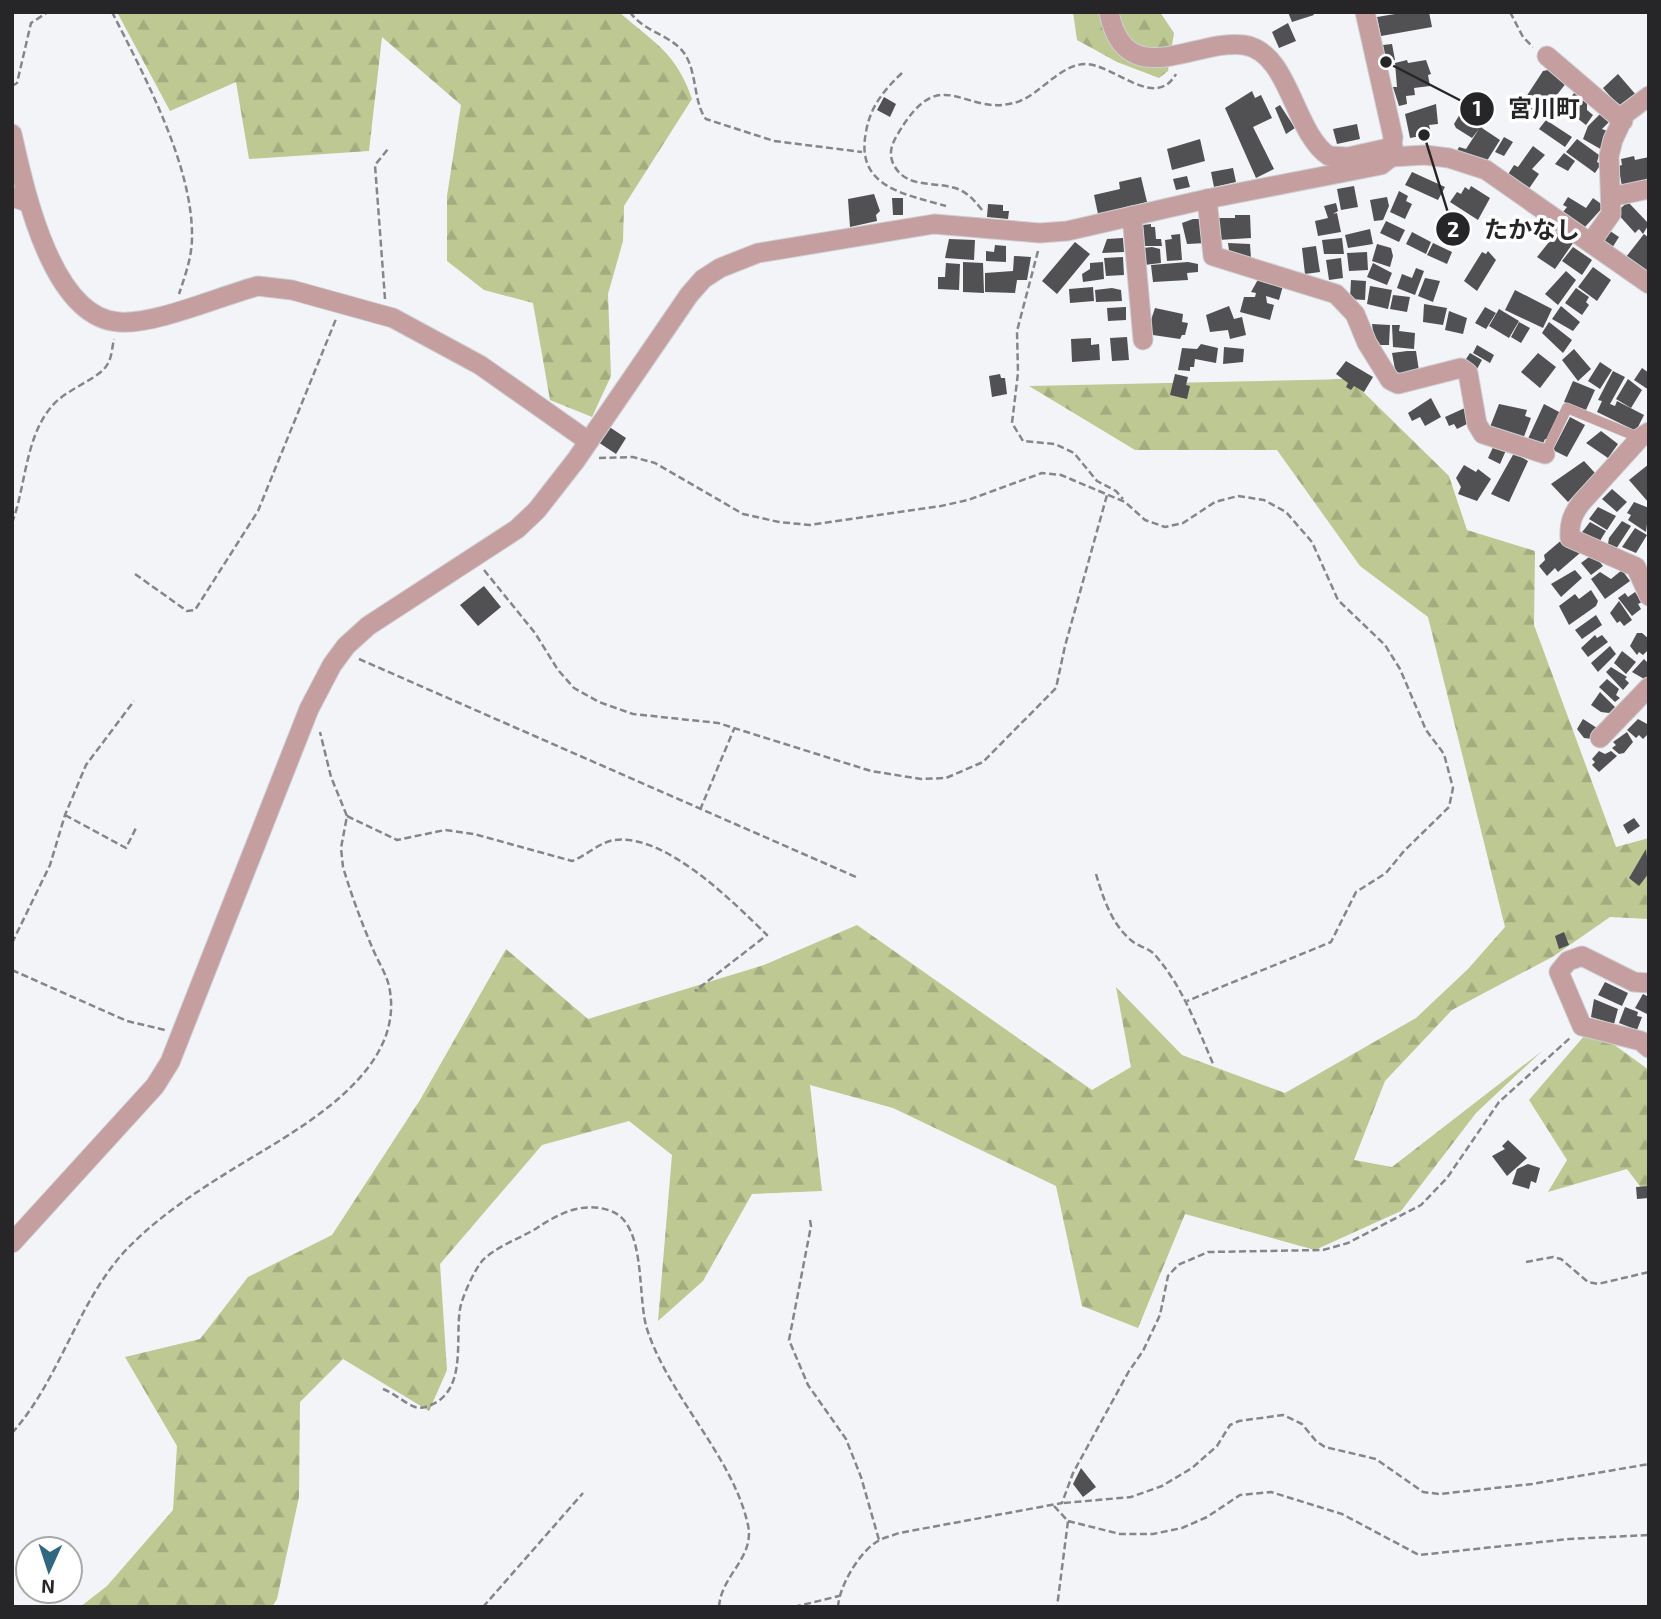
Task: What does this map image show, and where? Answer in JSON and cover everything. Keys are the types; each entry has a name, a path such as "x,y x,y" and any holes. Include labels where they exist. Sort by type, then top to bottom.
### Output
{"street":[{"path":"1109,12 1115,34 1139,55 1150,58 1243,45 1258,51 1272,62 1312,139 1329,156 1348,157 1392,152 1449,158 1486,170 1649,284"},
{"path":"1364,12 1392,152"},
{"path":"1547,56 1622,121"},
{"path":"1591,242 1611,214 1609,156 1622,121 1625,114 1649,96"},
{"path":"12,134 20,200 58,272 73,297 86,311 117,322 133,322 258,286 275,286 342,303 386,316 480,365 588,441"},
{"path":"12,1243 155,1086 183,1034 309,709 342,652 368,626 517,529 537,510 576,460 689,295 703,279 720,268 758,253 902,227 934,224 1040,233 1381,165 1392,152"},
{"path":"1611,197 1649,189"},
{"path":"1208,198 1213,256 1336,294 1355,314 1367,343 1390,380 1398,384 1461,368 1468,373 1477,424 1483,434 1545,454"},
{"path":"1132,216 1143,340"},
{"path":"1644,435 1581,503 1573,514 1569,528 1570,538 1585,547 1636,567 1649,596"},
{"path":"1600,738 1649,687"},
{"path":"1649,983 1634,982 1581,956 1568,961 1559,972 1582,1026 1642,1041 1649,1048"}],"lane":[{"path":"1545,454 1567,408 1644,435"}],"path":[{"path":"12,86 17,82 31,23 48,12"},
{"path":"112,12 159,110 189,194 192,238 189,266 174,311"},
{"path":"630,12 637,22 685,53 695,76 701,112 706,119 774,141 862,152"},
{"path":"1510,12 1523,37 1547,56"},
{"path":"902,73 883,91 868,120 862,152 869,169 882,182 903,194 946,206 977,227 982,210 972,197 957,188 907,179 895,168 892,160 893,142 921,102 940,95 986,104 1010,103 1026,97 1066,71 1083,64 1144,87 1160,88 1170,82 1185,55"},
{"path":"386,316 375,165 388,149"},
{"path":"1040,233 1035,265 1017,331 1018,373 1012,423 1023,441 1055,444 1074,453 1097,481 1116,491 1145,520 1165,527 1183,523 1215,502 1238,496 1264,500 1286,512 1312,542 1338,600 1385,645 1400,669 1426,730 1444,754 1453,788 1448,807 1386,873 1356,892 1331,942 1186,1001"},
{"path":"135,574 187,611 195,610 258,511 342,303"},
{"path":"12,523 30,452 49,410 66,392 101,373 108,364 117,322"},
{"path":"576,460 633,457 655,463 743,514 810,525 942,506 1042,473 1061,475 1125,502"},
{"path":"474,557 574,688 599,702 633,714 718,723 871,771 921,779 946,778 983,762 1056,688 1071,621 1107,495"},
{"path":"342,652 856,877"},
{"path":"12,943 50,865 65,815 86,765 135,701"},
{"path":"12,1433 57,1366 117,1259 135,1240 193,1195 330,1109 354,1083 381,1044 388,1024 389,985 343,867 341,848 347,816 331,777 318,725 309,709"},
{"path":"700,810 735,729"},
{"path":"65,815 125,848 137,825"},
{"path":"347,816 397,840 445,830 474,834 572,861 611,840 629,839 673,857 734,903 767,934 695,991"},
{"path":"1096,874 1102,895 1117,926 1132,942 1153,952 1186,1001 1214,1066"},
{"path":"12,970 127,1021 183,1034"},
{"path":"1062,1503 1073,1473 1129,1371 1143,1351 1160,1315 1168,1276 1178,1265 1192,1256 1208,1252 1323,1250 1348,1243 1421,1205 1447,1178 1499,1102 1582,1026"},
{"path":"383,1389 415,1407 425,1408 438,1402 454,1376 460,1307 483,1261 560,1212 608,1210 620,1216 629,1226 637,1249 642,1307 652,1345 725,1470 749,1528 744,1558 721,1590 719,1607"},
{"path":"810,1220 799,1302 789,1340 808,1385 846,1439 879,1541"},
{"path":"1526,1262 1553,1257 1560,1259 1588,1282 1598,1284 1649,1272"},
{"path":"822,1607 838,1607 839,1596 869,1548 879,1541 899,1533 1062,1503 1131,1497 1162,1486 1192,1468 1217,1446 1230,1425 1239,1421 1283,1415 1302,1423 1315,1441 1325,1447 1376,1459 1423,1492 1439,1494 1532,1484 1649,1464"},
{"path":"1054,1506 1068,1521 1119,1534 1153,1534 1182,1528 1208,1517 1240,1496 1271,1492 1342,1514 1419,1555 1569,1538 1649,1535"},
{"path":"483,1607 583,1493"},
{"path":"1057,1607 1068,1521"},
{"path":"794,1607 839,1596"}],"green space":[{"path":"117,12 619,12 671,59 686,83 692,99 624,206 623,241 608,294 611,376 592,417 550,400 533,303 484,290 447,261 447,196 461,105 382,37 369,151 249,159 236,82 170,111"},
{"path":"1073,12 1160,12 1174,33 1168,71 1159,78 1117,62 1077,40"},
{"path":"1350,379 1449,476 1467,530 1535,551 1534,625 1616,847 1649,838 1649,919 1610,917 1554,956 1452,1010 1385,1081 1354,1160 1392,1167 1542,1051 1476,1113 1401,1211 1315,1250 1185,1214 1138,1328 1082,1306 1056,1186 893,1108 810,1085 822,1191 752,1194 703,1281 658,1321 672,1155 629,1121 542,1145 440,1264 447,1370 429,1411 343,1359 300,1402 299,1497 277,1599 272,1607 80,1607 107,1586 173,1510 177,1446 125,1357 200,1339 248,1277 332,1235 420,1100 506,949 588,1019 764,965 857,925 1092,1090 1131,1067 1116,987 1182,1055 1285,1093 1416,1018 1468,969 1505,927 1428,617 1360,566 1277,450 1135,450 1029,386"},
{"path":"1591,1028 1649,1070 1649,1198 1627,1169 1548,1192 1567,1160 1529,1100"}],"building":[{"path":"1288,12 1312,12 1314,15 1292,22"},
{"path":"1407,12 1429,12 1432,27 1381,36 1377,17"},
{"path":"1288,23 1296,41 1279,48 1272,32"},
{"path":"1392,44 1395,60 1385,61 1383,45"},
{"path":"1407,60 1408,63 1426,60 1431,74 1428,75 1430,86 1414,88 1415,95 1406,96 1407,104 1399,106 1393,87 1397,87 1395,63"},
{"path":"1548,70 1567,82 1541,115 1529,109 1524,100 1543,71"},
{"path":"1618,74 1637,96 1622,110 1603,88"},
{"path":"1252,91 1255,98 1261,95 1272,118 1253,127 1274,169 1256,178 1225,108"},
{"path":"1574,93 1587,103 1587,110 1593,115 1586,125 1564,108"},
{"path":"884,97 896,104 890,117 877,110"},
{"path":"1436,104 1438,124 1429,125 1431,134 1410,138 1405,114"},
{"path":"1280,105 1295,128 1286,134 1275,108"},
{"path":"1463,109 1483,121 1482,128 1500,140 1485,164 1456,153 1459,147 1466,149 1479,129 1472,138 1456,128 1454,124"},
{"path":"1601,113 1610,121 1602,129 1607,131 1604,151 1583,139 1588,126"},
{"path":"1546,120 1572,137 1565,147 1539,129"},
{"path":"1357,124 1360,139 1337,144 1333,129"},
{"path":"1504,137 1513,142 1504,156 1495,152"},
{"path":"1200,139 1205,161 1172,170 1167,149"},
{"path":"1577,139 1599,155 1597,162 1601,164 1595,173 1566,152"},
{"path":"1533,146 1545,155 1532,169 1539,174 1528,190 1507,176 1514,165 1518,167"},
{"path":"1564,153 1575,161 1568,171 1555,164"},
{"path":"1634,156 1635,160 1649,157 1649,182 1622,186 1618,166 1622,165 1621,159"},
{"path":"1233,168 1236,182 1214,187 1211,172"},
{"path":"1412,172 1445,187 1438,200 1405,185"},
{"path":"1187,176 1190,187 1176,190 1173,179"},
{"path":"1141,177 1147,202 1098,214 1094,195 1120,189 1119,182"},
{"path":"1354,186 1358,207 1341,210 1337,189"},
{"path":"1471,186 1490,198 1478,220 1450,202 1457,192 1461,194 1465,187 1469,190"},
{"path":"1399,191 1408,196 1406,201 1412,204 1405,219 1390,212"},
{"path":"874,194 880,211 876,215 877,221 850,227 848,199"},
{"path":"1387,197 1389,206 1383,220 1374,221 1370,200"},
{"path":"1568,197 1586,208 1593,198 1604,206 1585,227 1563,212 1567,207 1563,205"},
{"path":"892,198 903,198 903,215 893,215"},
{"path":"1628,202 1649,224 1643,234 1639,229 1635,233 1616,212"},
{"path":"1336,203 1338,211 1333,214 1337,213 1341,232 1318,236 1315,221 1328,218 1324,206"},
{"path":"988,204 1003,205 1003,211 1009,211 1008,219 987,217"},
{"path":"1235,215 1250,215 1251,238 1218,240 1219,218 1235,218"},
{"path":"1202,219 1206,243 1187,244 1182,223"},
{"path":"1386,221 1405,230 1399,242 1380,233"},
{"path":"1151,224 1151,227 1155,227 1156,239 1161,239 1162,246 1144,246 1143,225"},
{"path":"1370,229 1373,244 1348,248 1345,235"},
{"path":"1607,229 1619,237 1612,248 1600,240"},
{"path":"1412,232 1431,242 1426,254 1406,244"},
{"path":"1557,232 1573,243 1555,269 1537,257"},
{"path":"1180,234 1182,260 1167,261 1165,240 1172,239 1171,235"},
{"path":"1644,234 1649,238 1649,275 1626,257"},
{"path":"1123,238 1124,252 1102,253 1107,239"},
{"path":"1342,238 1344,254 1324,254 1322,240"},
{"path":"949,239 975,240 974,260 945,258"},
{"path":"1075,242 1090,254 1057,294 1042,281"},
{"path":"1228,243 1250,244 1251,258 1230,258"},
{"path":"1433,243 1452,252 1447,264 1427,255"},
{"path":"1377,244 1391,248 1393,256 1390,267 1372,261"},
{"path":"995,245 1006,246 1006,262 986,261 986,251 994,252"},
{"path":"1316,246 1320,272 1305,274 1302,248"},
{"path":"1573,247 1592,260 1582,275 1562,261"},
{"path":"1143,248 1160,249 1161,263 1144,265"},
{"path":"1488,251 1496,260 1477,291 1464,281 1482,252 1486,254"},
{"path":"1367,252 1368,270 1349,271 1347,253"},
{"path":"1014,256 1031,257 1027,280 1017,280 1015,293 985,292 985,273 1013,271"},
{"path":"1123,257 1124,275 1106,276 1104,258"},
{"path":"1341,258 1343,278 1329,280 1326,260"},
{"path":"963,262 983,263 984,293 963,292"},
{"path":"1103,262 1104,279 1083,282 1082,274 1090,269 1090,263"},
{"path":"1188,262 1198,264 1198,272 1187,273 1188,280 1153,282 1151,265"},
{"path":"946,263 960,264 959,290 938,289 938,277 945,277"},
{"path":"1373,263 1392,273 1387,285 1367,277"},
{"path":"1593,267 1611,280 1597,301 1578,287"},
{"path":"1416,268 1424,271 1415,295 1397,288 1402,274 1412,278"},
{"path":"1566,271 1576,280 1558,305 1545,294"},
{"path":"1260,276 1284,282 1279,300 1266,296 1267,303 1274,305 1270,320 1240,312 1244,297 1255,297 1256,293 1251,292"},
{"path":"1425,278 1440,281 1433,302 1418,296"},
{"path":"1351,280 1366,281 1365,300 1350,299"},
{"path":"1370,286 1392,290 1388,309 1367,304"},
{"path":"1093,287 1094,301 1070,303 1069,289"},
{"path":"1576,288 1589,297 1586,302 1589,305 1582,315 1565,303"},
{"path":"1095,290 1121,290 1122,301 1096,302"},
{"path":"1515,290 1552,309 1543,328 1505,310"},
{"path":"1393,295 1410,297 1407,312 1390,309"},
{"path":"1424,304 1447,308 1443,325 1423,322"},
{"path":"1229,306 1234,319 1242,317 1246,335 1230,339 1228,330 1210,332 1206,315"},
{"path":"1561,306 1580,322 1573,331 1552,319"},
{"path":"1126,307 1126,320 1108,321 1107,308"},
{"path":"1485,307 1496,313 1486,329 1475,323"},
{"path":"1155,308 1183,314 1182,322 1188,323 1185,335 1180,339 1153,335 1149,326"},
{"path":"1499,309 1519,321 1509,338 1489,326"},
{"path":"1449,311 1467,318 1463,334 1445,330"},
{"path":"1519,322 1530,328 1521,343 1511,337"},
{"path":"1549,322 1572,340 1563,353 1542,333"},
{"path":"1372,324 1390,325 1389,345 1375,345"},
{"path":"1392,325 1400,325 1399,331 1415,333 1414,349 1393,347"},
{"path":"1127,337 1129,360 1112,361 1110,338"},
{"path":"1091,338 1091,345 1099,344 1100,360 1072,362 1071,339"},
{"path":"1201,344 1218,348 1216,363 1195,359 1194,367 1190,367 1190,371 1178,370 1182,348 1197,349"},
{"path":"1477,345 1494,355 1490,363 1473,353"},
{"path":"1224,347 1244,349 1243,362 1223,364"},
{"path":"1574,349 1591,369 1578,381 1562,360"},
{"path":"1416,351 1419,371 1396,375 1392,353"},
{"path":"1470,353 1482,360 1477,369 1464,362"},
{"path":"1538,353 1556,367 1540,388 1521,372"},
{"path":"1346,361 1373,377 1364,392 1354,386 1351,390 1346,387 1348,383 1336,374"},
{"path":"1600,362 1612,370 1600,389 1588,381"},
{"path":"1642,368 1649,373 1649,390 1634,380"},
{"path":"1613,371 1625,377 1610,404 1615,406 1617,401 1644,415 1636,431 1597,412 1602,401 1598,400"},
{"path":"1000,374 1001,378 1005,378 1007,394 992,397 989,376"},
{"path":"1175,374 1188,377 1186,385 1190,386 1187,399 1170,395"},
{"path":"1628,379 1642,390 1631,408 1616,399"},
{"path":"1573,381 1595,390 1586,410 1564,402"},
{"path":"1431,398 1441,417 1425,426 1420,417 1412,421 1408,413"},
{"path":"1499,404 1527,410 1525,416 1531,418 1523,439 1490,427"},
{"path":"1544,404 1561,413 1549,440 1545,439 1541,448 1526,443"},
{"path":"1467,407 1471,422 1457,429 1454,424 1449,426 1445,417"},
{"path":"1570,417 1585,425 1567,457 1553,450"},
{"path":"608,426 626,438 616,454 598,442"},
{"path":"1601,431 1618,444 1608,458 1586,443"},
{"path":"1495,443 1507,448 1500,464 1488,458"},
{"path":"1514,453 1528,461 1509,502 1491,494"},
{"path":"1584,461 1595,473 1568,502 1551,484"},
{"path":"1649,464 1649,503 1629,480"},
{"path":"1464,465 1476,472 1478,469 1491,479 1477,501 1458,494 1461,487 1456,478"},
{"path":"1612,489 1627,502 1617,512 1602,499"},
{"path":"1634,502 1649,508 1646,532 1628,520 1631,515 1627,513"},
{"path":"1598,507 1616,516 1607,530 1589,519"},
{"path":"1622,521 1631,526 1616,549 1608,544 1609,538"},
{"path":"1590,522 1606,531 1598,544 1579,536"},
{"path":"1635,528 1647,535 1636,553 1622,547"},
{"path":"1564,538 1580,553 1558,572 1555,568 1547,576 1539,566 1545,560 1544,555"},
{"path":"1593,554 1603,566 1591,575 1581,563"},
{"path":"1575,570 1582,578 1561,597 1551,584"},
{"path":"1622,570 1630,581 1605,599 1591,579 1600,572 1611,579"},
{"path":"484,586 501,607 478,626 460,605"},
{"path":"1591,590 1598,601 1596,606 1569,625 1559,606 1575,594 1579,599"},
{"path":"1635,592 1642,602 1638,604 1641,609 1632,616 1618,598 1625,593 1628,597"},
{"path":"1619,601 1632,620 1624,626 1620,621 1617,623 1610,613"},
{"path":"1596,615 1602,625 1582,639 1575,630"},
{"path":"1637,633 1642,633 1649,639 1649,649 1643,655 1639,652 1637,655 1630,646"},
{"path":"1595,635 1597,638 1602,635 1608,642 1588,657 1581,648"},
{"path":"1610,646 1616,654 1598,672 1591,663"},
{"path":"1622,651 1636,662 1626,674 1614,663"},
{"path":"1644,659 1649,664 1649,676 1646,680 1632,672"},
{"path":"1611,667 1627,677 1625,679 1629,683 1623,690 1606,672"},
{"path":"1607,679 1619,689 1616,695 1620,698 1615,702 1599,687"},
{"path":"1600,692 1615,707 1609,713 1601,712 1591,705"},
{"path":"1583,719 1597,728 1592,739 1584,738 1577,729"},
{"path":"1638,719 1649,725 1649,733 1643,739 1639,735 1636,738 1627,730"},
{"path":"1627,732 1633,742 1624,753 1619,754 1612,748 1616,745 1613,742"},
{"path":"1599,751 1605,754 1611,751 1617,756 1599,772 1592,765 1595,762 1592,759"},
{"path":"1634,818 1640,826 1628,834 1623,825"},
{"path":"1646,849 1649,873 1639,886 1629,878"},
{"path":"1564,932 1569,945 1559,949 1555,936"},
{"path":"1605,982 1628,993 1622,1006 1598,995"},
{"path":"1643,994 1649,997 1649,1015 1635,1008"},
{"path":"1594,999 1618,1009 1614,1024 1591,1017"},
{"path":"1625,1007 1638,1012 1637,1016 1642,1017 1637,1030 1619,1023"},
{"path":"1508,1140 1527,1158 1507,1176 1492,1156 1505,1149 1502,1146"},
{"path":"1528,1164 1540,1168 1536,1183 1531,1181 1529,1189 1512,1184 1517,1169"},
{"path":"1649,1186 1649,1198 1637,1199 1636,1187"},
{"path":"1081,1468 1096,1487 1083,1497 1073,1484"}],"place":[{"name":"宮川町","path":"1386,62"},
{"name":"たかなし","path":"1424,135"}]}
